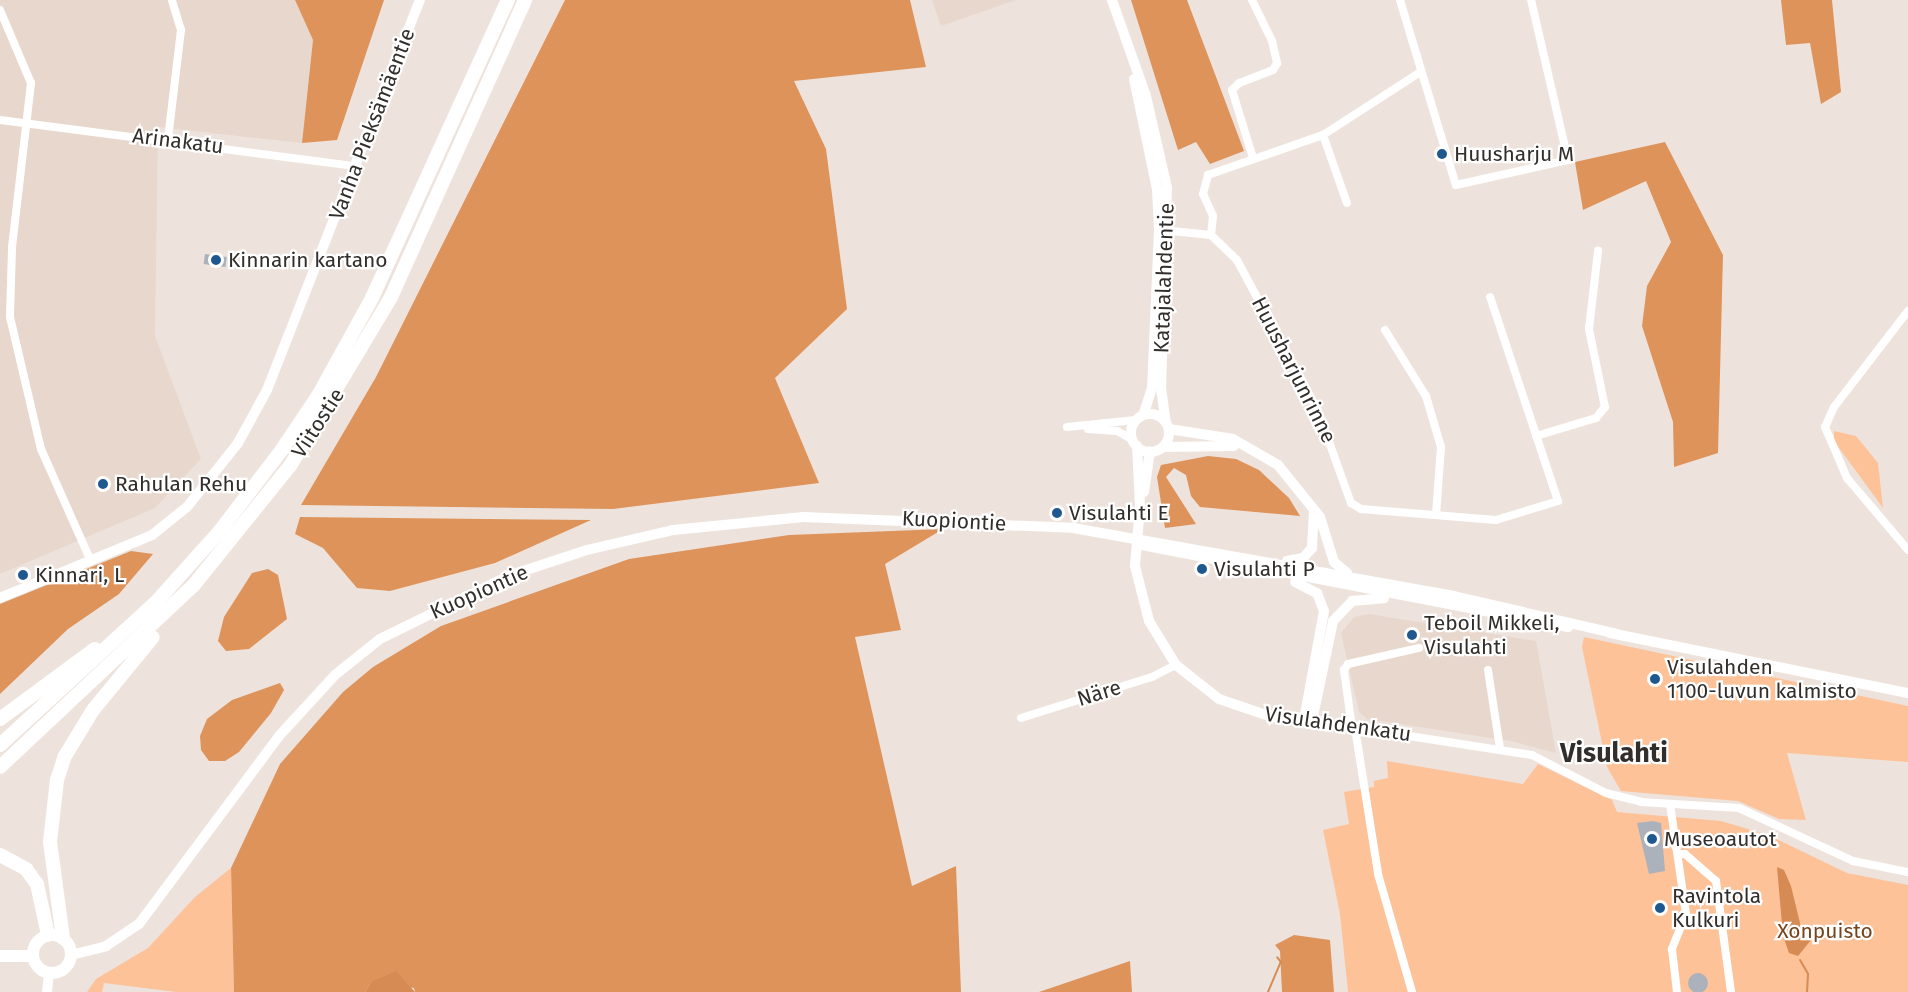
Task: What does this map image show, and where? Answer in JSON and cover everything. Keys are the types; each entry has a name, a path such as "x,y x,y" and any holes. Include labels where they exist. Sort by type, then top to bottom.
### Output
{"highway":[{"name":"Viitostie","path":"0,745 158,600 248,497 336,367 400,242 508,0"},
{"name":"Viitostie","path":"0,767 193,586 290,466 354,365 406,265 525,0"},
{"path":"63,938 50,823 65,756 93,710 193,586"},
{"path":"0,719 158,600"},
{"path":"0,855 26,869 37,884 48,935"}],"main road":[{"path":"48,935 63,938 71,955 64,969 49,973 36,966 32,956 36,942 48,935"},
{"path":"0,956 32,956"}],"street":[{"path":"168,139 181,30 172,0"},
{"name":"Vanha Pieksämäentie","path":"0,598 89,558 133,544 169,524 238,443 267,390 420,0"},
{"name":"Katajalahdentie","path":"1112,0 1132,66 1146,96 1167,188 1152,388 1140,417"},
{"path":"1252,0 1277,63 1273,70 1232,90 1253,158"},
{"path":"1400,0 1419,73 1456,185 1568,160 1531,0"},
{"path":"0,10 31,83 12,248 10,318 41,449 89,558"},
{"path":"1163,230 1211,235 1213,216 1203,194 1208,175 1323,135 1419,73"},
{"name":"Arinakatu","path":"0,120 168,139 356,166"},
{"path":"1323,135 1347,203"},
{"name":"Katajalahdentie","path":"1163,230 1161,366 1167,426"},
{"name":"Huusharjunrinne","path":"1211,235 1237,260 1318,411 1351,503 1361,509 1496,520 1558,501 1490,297"},
{"path":"1536,436 1596,418 1605,407 1588,329 1598,251"},
{"path":"1906,545 1847,478 1829,444 1825,427 1833,407 1908,311"},
{"path":"1385,330 1426,396 1441,447 1436,515"},
{"path":"1259,453 1208,443 1163,447 1150,452 1117,431 1067,427 1152,414 1167,426 1233,439 1259,453 1287,472 1313,507 1337,566 1377,581"},
{"path":"1135,443 1140,417"},
{"path":"1163,447 1167,426"},
{"name":"Visulahdenkatu","path":"1135,443 1140,506"},
{"name":"Visulahdenkatu","path":"1150,452 1140,506 1135,566 1139,590 1162,648 1176,665 1203,688 1238,708 1308,721 1500,748 1532,755 1606,793 1670,804 1739,808 1853,861 1908,872"},
{"path":"1231,558 1286,561 1303,558 1315,541 1313,507"},
{"name":"Kuopiontie","path":"71,955 106,946 140,924 279,736 335,675 380,639 443,605 507,576 587,550 684,529 803,517 1029,525 1163,545 1444,603 1617,634 1908,693"},
{"path":"1231,558 1306,585 1320,598 1323,627 1308,721"},
{"name":"Kuopiontie","path":"1231,558 1377,581 1542,614 1617,634"},
{"path":"1308,721 1330,629 1347,604 1368,597 1444,603"},
{"path":"1412,992 1378,874 1344,670 1348,664 1419,648"},
{"name":"Näre","path":"1021,718 1176,665"},
{"path":"1488,669 1500,748"},
{"path":"1670,804 1686,914 1672,949 1677,992"},
{"path":"1678,854 1685,854 1716,881 1731,992"},
{"path":"48,992 49,973"}],"shaded area":[{"path":"0,0 295,0 313,40 302,143 158,127 155,336 201,459 155,508 0,574"},
{"path":"295,0 384,0 337,140 302,143 313,40"},
{"path":"565,0 910,0 926,67 794,81 826,149 847,309 775,378 819,483 613,509 301,505 376,377"},
{"path":"932,0 1016,0 941,26"},
{"path":"1131,0 1187,0 1244,151 1210,164 1196,142 1178,150"},
{"path":"1781,0 1832,0 1841,92 1821,104 1810,43 1786,45"},
{"path":"1665,142 1723,255 1718,453 1674,467 1673,422 1642,326 1647,286 1671,242 1646,181 1583,210 1575,162"},
{"path":"1208,456 1236,459 1259,470 1289,498 1300,516 1200,507 1191,496 1186,475 1174,468 1166,477 1196,524 1165,528 1157,477 1161,465"},
{"path":"300,517 591,520 495,563 390,591 357,588 323,548 295,534"},
{"path":"943,529 885,564 901,630 855,637 912,886 956,866 961,992 415,992 414,988 371,982 365,992 234,992 231,868 280,764 343,692 373,667 441,626 629,559 789,535"},
{"path":"131,551 153,554 119,594 68,629 0,694 0,604"},
{"path":"268,569 278,575 287,619 249,649 226,651 218,641 224,617 252,573"},
{"path":"1369,614 1536,641 1556,753 1511,741 1367,719 1359,712 1341,633 1354,617"},
{"path":"280,683 284,690 271,713 239,752 225,761 209,761 201,750 200,736 207,719 232,700"},
{"path":"1777,867 1784,870 1791,886 1801,927 1810,931 1811,940 1798,956 1789,953 1783,936"},
{"path":"1294,935 1330,940 1334,992 1282,992 1280,951 1275,945"},
{"path":"1130,961 1132,992 1039,992"},
{"path":"396,971 415,992 365,992 371,982"}],"green space":[{"path":"1834,431 1856,436 1878,463 1883,508 1834,441"},
{"path":"1584,637 1908,706 1908,762 1787,753 1806,820 1779,819 1738,801 1621,791 1607,767 1582,647"},
{"name":"Visulahti","path":"1387,761 1523,784 1538,764 1612,800 1617,812 1721,821 1768,835 1847,873 1908,885 1908,992 1348,992 1340,914 1323,830 1349,824 1344,792 1374,787 1374,781 1388,778"},
{"path":"231,868 234,992 176,992 104,983 102,992 87,992 96,979 148,948 195,897"}],"building":[{"name":"Kinnarin kartano","path":"205,254 227,257 225,267 204,264"},
{"name":"Museoautot","path":"1653,821 1661,823 1665,871 1649,874 1637,823"},
{"path":"1694,973 1702,973 1708,979 1708,987 1702,993 1694,993 1688,987 1688,979"}],"waterway":[{"path":"1268,992 1281,962 1277,957"},
{"path":"1800,960 1808,974 1807,992"}],"place":[{"name":"Huusharju M","path":"1442,154"},
{"name":"Kinnarin kartano","path":"216,260"},
{"name":"Rahulan Rehu","path":"103,484"},
{"name":"Visulahti E","path":"1057,513"},
{"name":"Visulahti P","path":"1202,569"},
{"name":"Kinnari, L","path":"23,575"},
{"name":"Teboil Mikkeli, Visulahti","path":"1412,635"},
{"name":"Visulahden 1100-luvun kalmisto","path":"1655,679"},
{"name":"Museoautot","path":"1652,839"},
{"name":"Ravintola Kulkuri","path":"1660,908"}],"district":[{"name":"Visulahti","path":"1614,754"}],"park label":[{"name":"Xonpuisto","path":"1825,931"}]}
